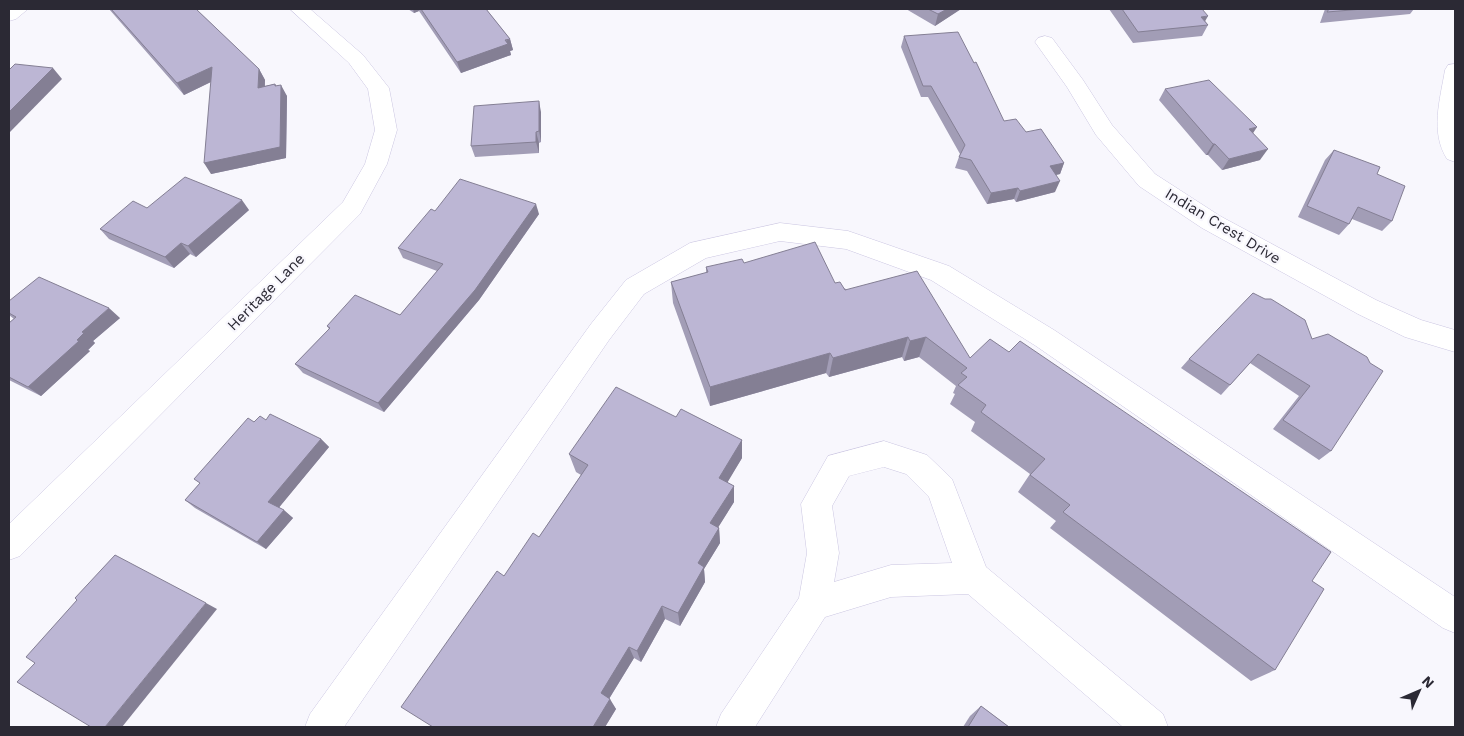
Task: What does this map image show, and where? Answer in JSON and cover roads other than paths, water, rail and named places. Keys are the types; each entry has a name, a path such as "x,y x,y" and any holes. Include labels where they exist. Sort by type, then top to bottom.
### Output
{"street":[{"path":"9,15 18,9"},
{"name":"Heritage Lane","path":"9,544 352,208 376,164 386,130 378,88 356,59 298,9"},
{"name":"Indian Crest Drive","path":"1045,42 1076,85 1104,130 1147,180 1212,222 1349,298 1414,329 1455,342"},
{"path":"1455,70 1446,126 1455,154"},
{"path":"323,727 600,332 635,287 699,250 780,232 848,240 940,273 1045,338 1455,616"},
{"path":"734,727 814,604 823,553 816,504 839,465 884,454 916,464 941,489 974,578 1150,727"},
{"path":"814,604 891,581 974,578"}]}
